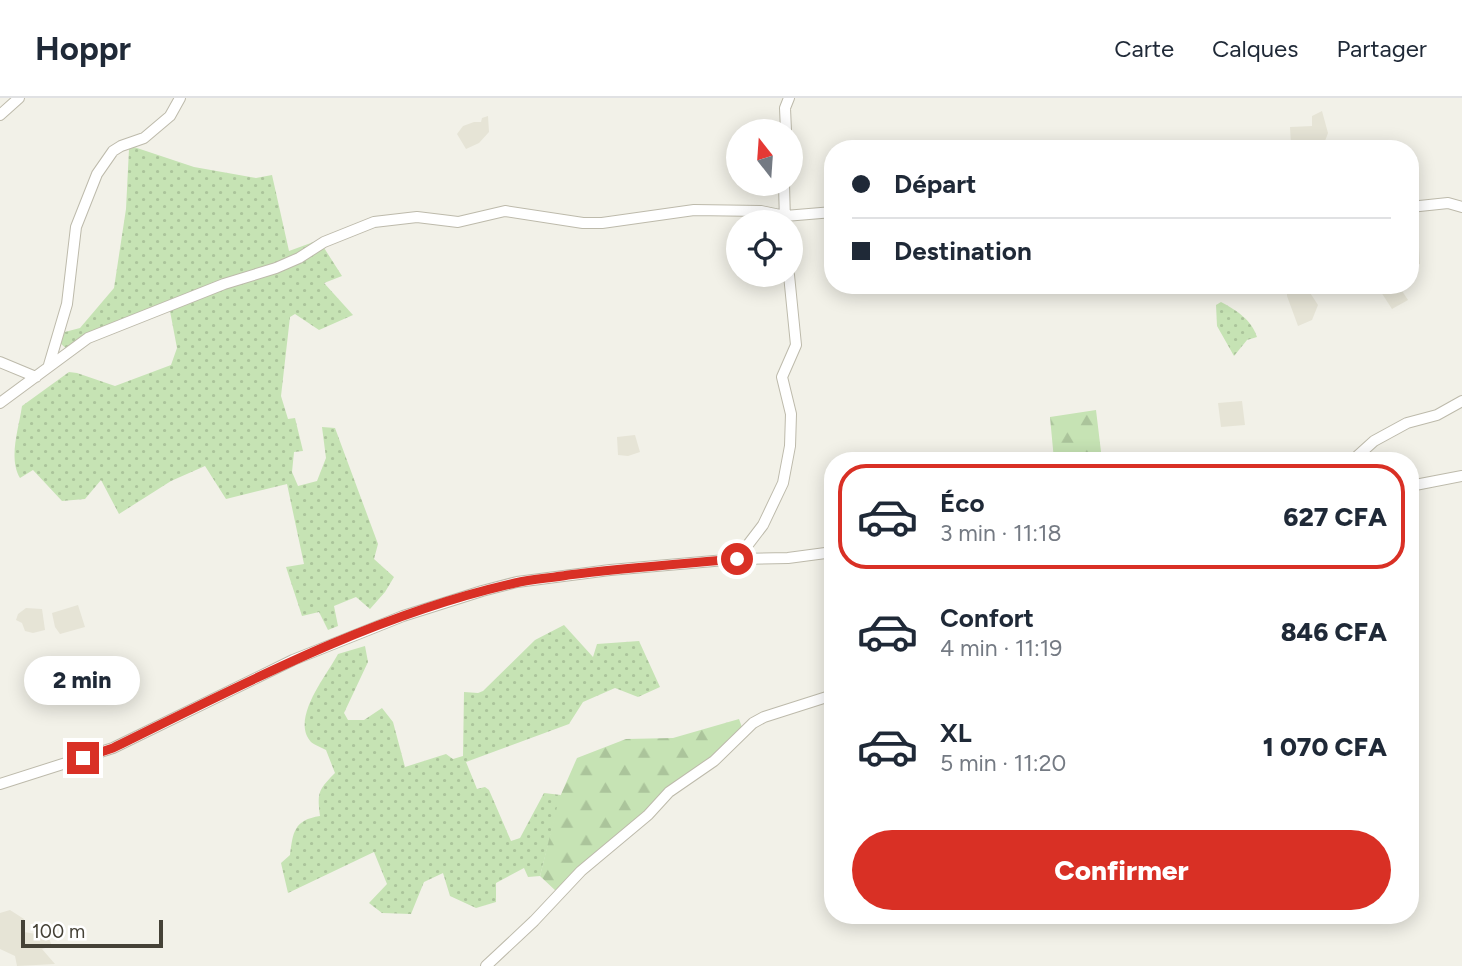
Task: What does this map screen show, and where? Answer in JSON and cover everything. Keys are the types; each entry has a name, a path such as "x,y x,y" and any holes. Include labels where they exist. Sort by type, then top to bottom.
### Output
{"street":[{"path":"0,115 19,98"},
{"path":"48,366 67,304 75,227 97,174 113,151 144,138 170,116 180,98"},
{"path":"786,119 785,107 789,98"},
{"path":"1419,206 1448,203 1462,207"},
{"path":"0,403 88,338 225,284 276,268 299,258 324,242 374,222 417,218 457,222 505,211 583,223 602,223 705,210 726,212"},
{"path":"803,216 824,213"},
{"path":"737,559 763,525 783,483 790,446 791,414 782,377 796,345 790,287"},
{"path":"0,362 36,377"},
{"path":"1362,452 1374,441 1407,423 1437,415 1462,401"},
{"path":"1419,483 1462,476"},
{"path":"0,784 113,748 293,660 402,616 482,591 517,582 610,570 824,553"},
{"path":"486,966 534,921 581,871 649,816 669,792 714,761 753,723 824,698"}],"shaded area":[{"path":"1322,111 1328,133 1325,140 1291,140 1290,127 1312,126 1312,116"},
{"path":"488,116 489,132 479,143 466,149 457,134 463,126 481,122 482,118"},
{"path":"1311,294 1318,305 1312,320 1298,326 1287,296"},
{"path":"1382,294 1404,294 1408,300 1392,309"},
{"path":"1242,401 1245,425 1221,427 1218,403"},
{"path":"635,435 640,452 628,456 618,455 617,437"},
{"path":"78,605 85,627 60,634 55,627 52,613"},
{"path":"26,608 42,609 45,630 33,633 25,631 22,623 16,620 18,614"},
{"path":"10,910 24,919 24,932 48,936 52,946 42,949 55,964 17,966 15,956 0,949 0,913"}],"green space":[{"path":"134,147 194,167 256,178 272,175 289,251 319,240 342,276 324,283 353,315 319,330 295,314 290,317 281,396 288,419 295,418 303,451 294,452 292,472 298,486 317,481 326,458 322,427 335,428 378,544 374,559 394,577 370,609 356,597 334,606 338,626 328,630 319,612 302,616 286,567 304,564 287,484 226,499 205,466 171,481 119,514 101,480 85,499 62,501 33,470 20,478 15,461 15,443 22,406 69,372 115,386 171,365 177,348 170,311 98,338 71,353 58,341 61,333 80,328 114,288 126,209 129,149"},
{"path":"1221,302 1238,312 1257,337 1247,340 1234,356 1217,326 1216,305"},
{"path":"1096,410 1101,452 1053,452 1050,417"},
{"path":"564,625 593,657 597,644 639,641 660,687 638,697 615,688 583,702 569,724 466,762 477,789 485,787 489,790 511,841 520,838 544,793 561,795 540,876 528,877 524,868 496,883 496,902 476,908 450,896 443,873 424,882 411,914 382,913 369,903 387,884 374,852 288,893 281,863 290,855 296,828 311,818 320,816 320,792 335,773 326,750 311,742 305,722 312,697 338,654 365,646 368,662 344,713 348,720 364,720 382,708 393,722 405,767 446,754 453,759 463,756 464,692 483,691 535,640"},
{"path":"739,719 744,733 558,893 540,876 559,799 577,758 626,739 673,738"}],"route":[{"path":"83,758 113,748 293,660 402,616 482,591 517,582 610,570 737,559"}]}
